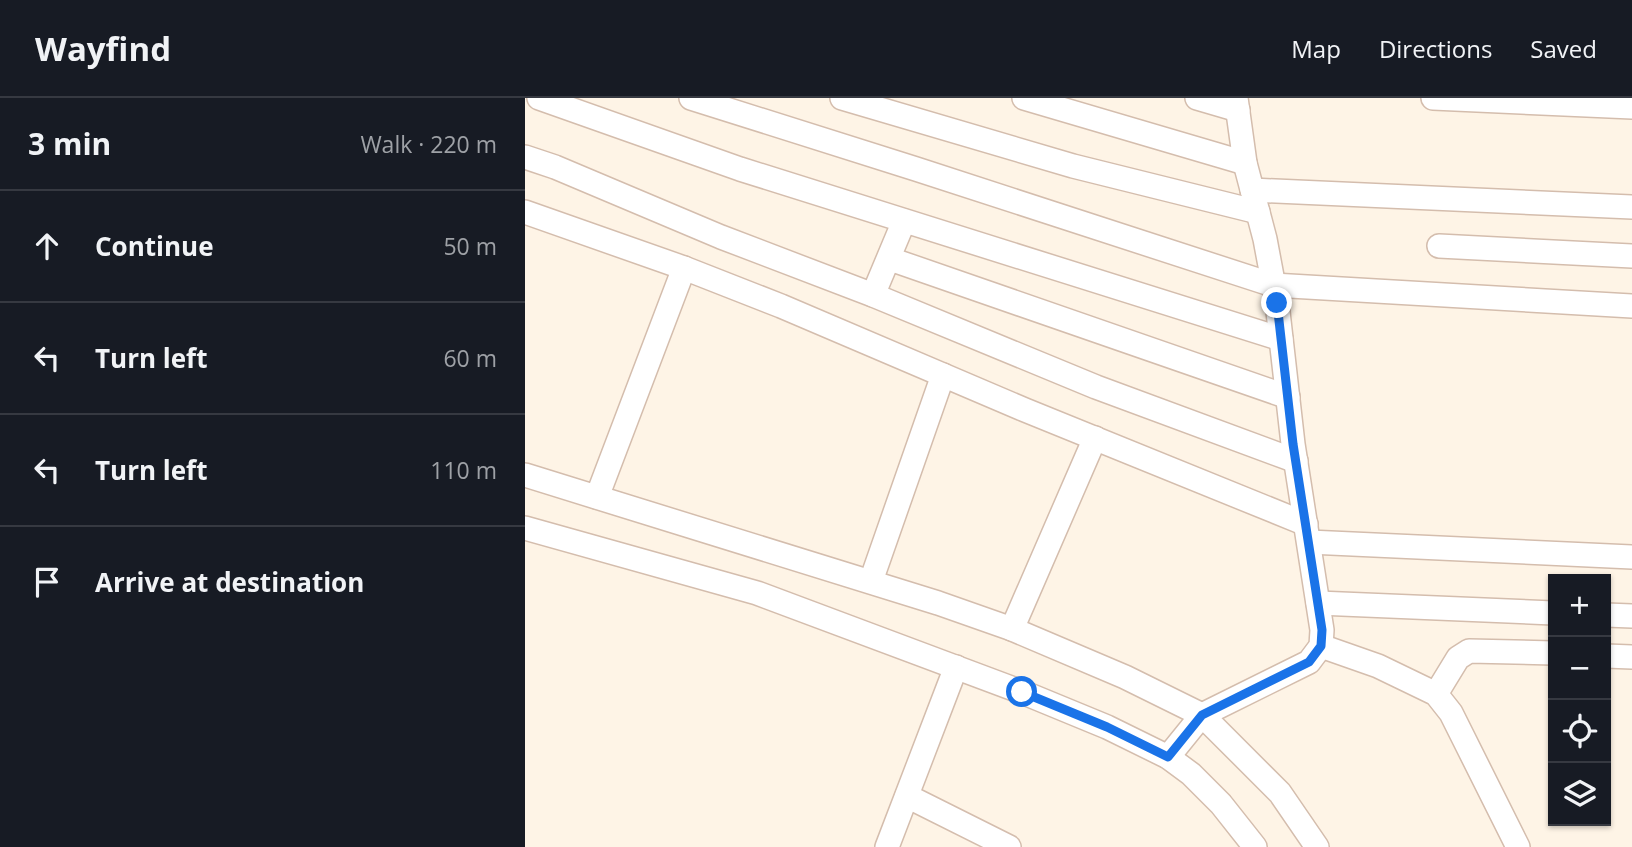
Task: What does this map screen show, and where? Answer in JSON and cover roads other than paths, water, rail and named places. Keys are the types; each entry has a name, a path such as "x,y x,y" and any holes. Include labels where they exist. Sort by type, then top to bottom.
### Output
{"street":[{"path":"539,98 740,169 1281,339"},
{"path":"691,98 1273,285 1632,306"},
{"path":"842,98 1073,166 1255,201 1632,207"},
{"path":"1024,98 1245,163"},
{"path":"1168,757 1202,715 1309,662 1321,646 1322,630 1273,285 1245,163 1237,104 1197,98"},
{"path":"1433,98 1632,107"},
{"path":"525,157 1096,387 1296,461"},
{"path":"525,212 684,268 1094,439 1307,533 1632,557"},
{"path":"873,295 904,221"},
{"path":"1439,246 1632,256"},
{"path":"890,259 1288,397"},
{"path":"597,497 684,268"},
{"path":"871,581 943,375"},
{"path":"1012,629 1094,439"},
{"path":"525,475 709,534 871,581 1012,629 1125,677 1202,715 1280,793 1317,847"},
{"path":"525,528 757,593 1107,727 1168,757 1191,774 1255,847"},
{"path":"1318,603 1548,613"},
{"path":"1611,615 1632,616"},
{"path":"1321,646 1377,666 1436,694 1456,723 1518,847"},
{"path":"1436,694 1458,658 1469,651 1548,653"},
{"path":"1611,656 1632,657"},
{"path":"887,847 956,667"},
{"path":"907,796 1009,847"}]}
